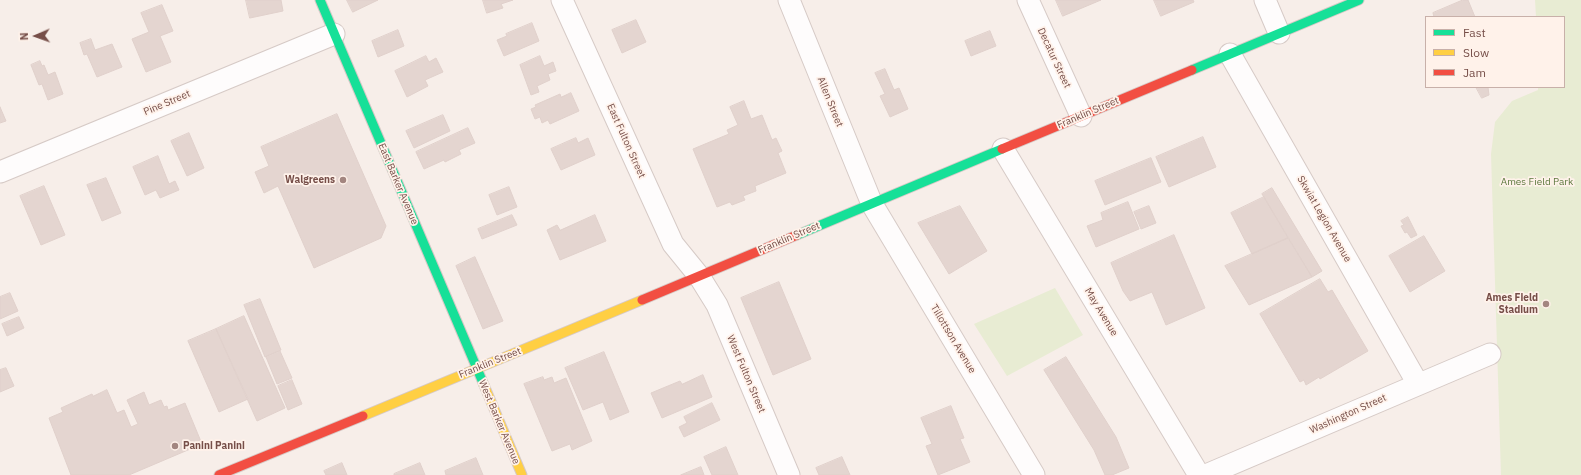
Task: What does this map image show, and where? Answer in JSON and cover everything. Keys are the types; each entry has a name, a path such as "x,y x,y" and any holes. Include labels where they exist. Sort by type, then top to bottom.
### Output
{"main road":[{"name":"East Barker Avenue","path":"320,0 476,369"},
{"name":"Franklin Street","path":"230,473 1359,0"},
{"name":"West Barker Avenue","path":"476,369 522,475"}],"street":[{"name":"East Fulton Street","path":"562,0 673,244 699,276"},
{"name":"Allen Street","path":"789,0 872,204"},
{"name":"Decatur Street","path":"1028,0 1081,116"},
{"path":"1265,0 1279,33"},
{"name":"Pine Street","path":"0,172 334,34"},
{"name":"Skwiat Legion Avenue","path":"1230,54 1418,384"},
{"name":"May Avenue","path":"1003,149 1199,475"},
{"name":"Tillottson Avenue","path":"872,204 1034,475"},
{"name":"West Fulton Street","path":"699,276 717,305 789,475"},
{"name":"Washington Street","path":"1206,475 1490,354"}],"green space":[{"name":"Ames Field Park","path":"1535,0 1581,0 1581,475 1501,475 1491,154 1495,122 1512,101 1538,90 1538,88 1565,88 1565,16 1536,16"},
{"path":"1055,288 1083,335 1007,376 974,324"}],"building":[{"path":"246,0 281,0 283,11 250,18"},
{"path":"347,0 378,0 353,12"},
{"path":"483,0 513,0 501,4 503,8 487,13"},
{"path":"1056,0 1101,0 1063,16"},
{"path":"1154,0 1193,0 1194,2 1161,16"},
{"path":"1463,0 1468,0 1475,16 1434,16 1433,13"},
{"path":"162,5 173,31 160,36 171,62 146,72 132,39 149,32 141,13"},
{"path":"636,20 646,42 622,53 612,30"},
{"path":"532,23 539,41 504,56 497,40 507,36 506,34"},
{"path":"398,30 404,46 378,57 372,41"},
{"path":"990,31 996,46 971,56 965,41"},
{"path":"91,39 95,50 112,44 122,67 97,77 87,54 84,55 80,43"},
{"path":"426,56 429,62 436,58 443,72 425,80 428,86 407,97 395,71"},
{"path":"540,56 544,66 553,62 556,71 548,74 550,80 537,86 539,92 531,95 520,65"},
{"path":"40,61 42,66 44,65 48,75 55,72 63,94 48,100 42,84 39,85 31,65"},
{"path":"885,69 894,90 899,88 908,109 890,117 880,96 885,94 875,73"},
{"path":"1477,88 1488,88 1489,95 1482,98"},
{"path":"571,93 579,111 550,124 548,120 542,123 540,117 535,119 531,109 536,107 535,105 560,94 561,97"},
{"path":"744,101 751,119 762,115 772,140 776,138 782,151 778,153 786,173 755,186 756,191 743,196 745,200 732,205 730,202 717,207 693,149 729,134 727,130 738,125 730,107"},
{"path":"0,107 6,121 0,123"},
{"path":"337,114 386,226 381,238 314,268 278,186 264,193 255,172 269,166 261,147"},
{"path":"443,115 450,131 414,148 406,131"},
{"path":"468,128 475,143 459,150 461,154 445,162 444,160 424,169 416,152"},
{"path":"189,133 204,168 187,176 171,141"},
{"path":"1203,137 1216,167 1169,187 1156,157"},
{"path":"576,138 578,143 588,138 595,155 561,170 551,149"},
{"path":"158,156 169,184 175,181 179,190 160,198 156,190 145,195 133,167"},
{"path":"1151,158 1161,182 1105,205 1095,181"},
{"path":"106,178 121,213 102,221 87,185"},
{"path":"44,186 65,235 41,245 20,196"},
{"path":"509,187 517,207 497,215 489,195"},
{"path":"1272,188 1322,271 1312,277 1262,194"},
{"path":"1264,197 1288,238 1252,254 1231,213"},
{"path":"1128,202 1139,229 1096,247 1087,226 1103,220 1101,213"},
{"path":"960,206 987,251 949,274 918,223"},
{"path":"1149,206 1156,223 1141,229 1134,212"},
{"path":"512,215 517,225 482,239 478,229"},
{"path":"595,215 606,241 560,260 547,230 557,225 560,230"},
{"path":"1408,217 1417,235 1411,238 1407,232 1405,233 1401,226 1404,225 1401,221"},
{"path":"1174,235 1205,308 1166,325 1152,292 1130,301 1123,291 1111,263"},
{"path":"1424,236 1445,271 1410,292 1389,256"},
{"path":"1288,238 1312,277 1249,305 1225,266"},
{"path":"475,257 503,321 483,329 456,266"},
{"path":"1320,279 1328,292 1332,290 1368,351 1320,379 1319,377 1306,385 1304,380 1300,382 1260,314"},
{"path":"779,282 811,359 773,375 741,298"},
{"path":"10,293 18,311 0,319 0,297"},
{"path":"260,299 281,350 265,357 244,305"},
{"path":"244,316 285,408 257,421 216,329"},
{"path":"19,317 24,328 7,336 2,324"},
{"path":"216,329 248,399 219,412 188,341"},
{"path":"280,351 292,378 277,384 266,357"},
{"path":"604,352 629,412 610,420 603,402 583,410 565,368"},
{"path":"1066,357 1116,437 1129,468 1112,475 1105,475 1094,450 1044,370"},
{"path":"6,368 14,386 0,392 0,370"},
{"path":"703,375 712,397 662,418 651,393 680,381 682,384"},
{"path":"543,377 544,380 552,377 554,383 566,378 592,441 572,450 570,444 552,451 524,384"},
{"path":"292,380 302,404 288,410 278,386"},
{"path":"107,390 117,413 124,410 131,427 138,424 127,400 144,392 149,405 161,400 164,407 167,406 168,410 185,403 202,444 129,475 71,475 49,418 63,412 61,408 92,394 93,396"},
{"path":"712,403 720,420 684,437 679,427 687,423 684,417"},
{"path":"951,406 964,438 960,439 970,462 938,475 926,446 932,444 921,418"},
{"path":"726,447 738,475 712,475 704,457"},
{"path":"842,457 850,475 819,475 816,468"},
{"path":"476,458 483,475 446,475 445,471"},
{"path":"342,463 347,475 326,475 324,471"},
{"path":"420,463 425,475 394,475 394,474"},
{"path":"701,467 704,475 681,475"}],"traffic: fast":[{"path":"320,0 484,385"},
{"path":"1192,70 1359,0"},
{"path":"797,235 1002,149"}],"traffic: slow":[{"path":"363,416 642,300"},
{"path":"484,385 522,475"}],"traffic: jam":[{"path":"1002,149 1192,70"},
{"path":"642,300 797,235"},
{"path":"219,475 363,416"}],"place":[{"name":"Walgreens","path":"343,180"},
{"name":"Ames Field Stadium","path":"1546,304"},
{"name":"Panini Panini","path":"175,446"}]}
